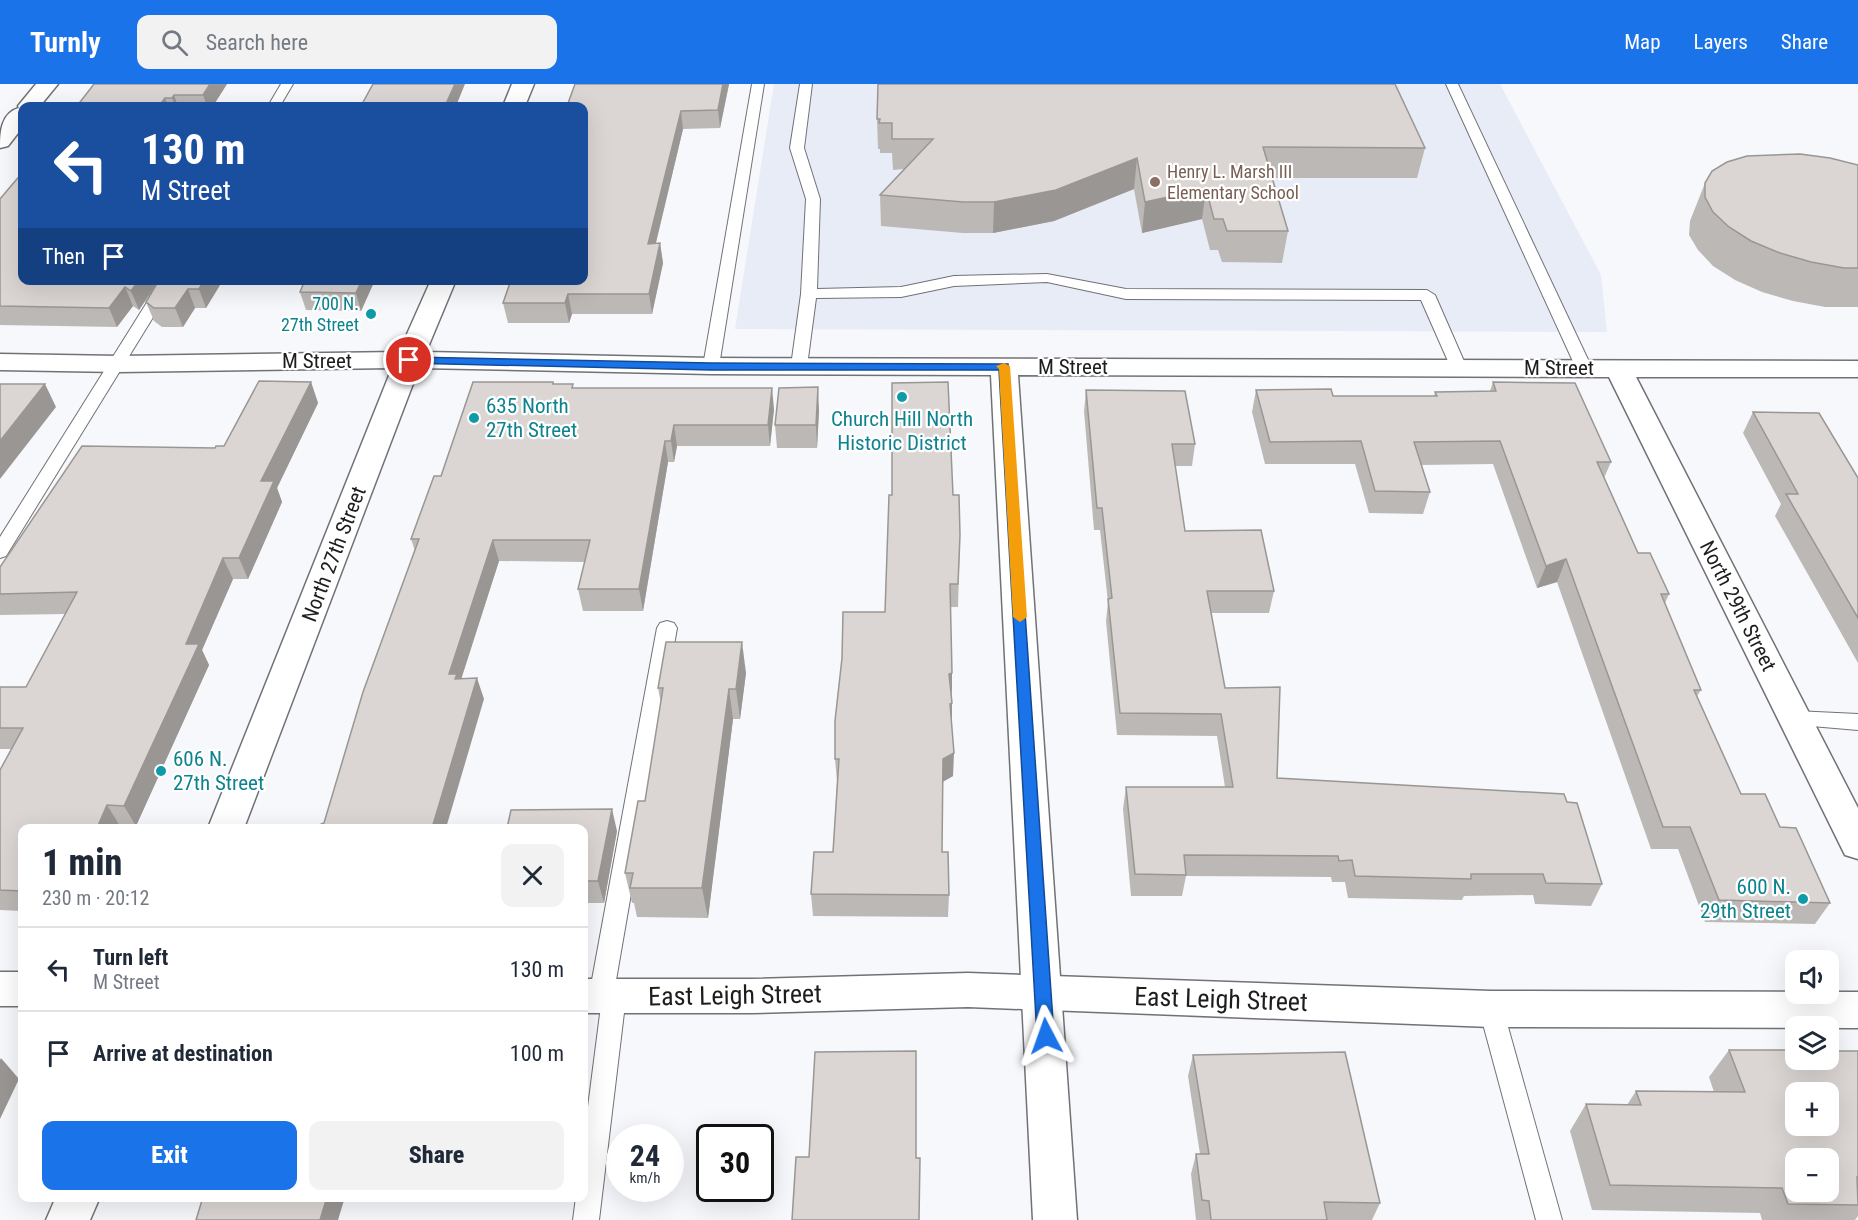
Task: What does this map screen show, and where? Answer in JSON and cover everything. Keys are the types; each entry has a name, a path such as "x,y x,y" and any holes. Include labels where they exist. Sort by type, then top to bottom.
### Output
{"street":[{"path":"32,102 47,84"},
{"path":"516,102 523,84"},
{"path":"0,141 18,119"},
{"name":"North 27th Street","path":"228,824 409,360 442,285"},
{"name":"M Street","path":"0,362 118,364 409,360 711,366 1858,369"},
{"path":"1004,366 1055,1220"},
{"name":"North 29th Street","path":"1618,368 1858,844"},
{"path":"0,989 18,989"},
{"name":"East Leigh Street","path":"600,996 752,996 968,990 1491,1009 1858,1010"},
{"path":"68,1220 76,1202"}],"lane":[{"path":"276,102 287,84"},
{"path":"711,366 759,84"},
{"path":"799,366 809,294 813,199 796,148 806,84"},
{"path":"1452,84 1584,368"},
{"path":"809,294 901,291 954,281 1047,278 1126,294 1427,295 1459,368"},
{"path":"0,552 166,285"},
{"path":"588,1188 600,996 667,628"},
{"path":"1795,719 1858,722"},
{"path":"1491,1009 1549,1220"},
{"path":"586,1220 587,1202"}],"shaded area":[{"name":"Henry L. Marsh III Elementary School","path":"774,84 1500,84 1601,275 1607,332 735,329"}],"building":[{"path":"94,84 210,84 203,95 174,95 172,98 165,98 162,102 80,102"},
{"path":"373,84 455,84 447,102 363,102"},
{"path":"575,84 723,84 718,110 681,111 648,244 660,243 649,294 568,294 565,303 503,303 509,285 588,285 588,102 568,102"},
{"name":"Henry L. Marsh III Elementary School","path":"878,84 1395,84 1425,148 1263,147 1288,231 1227,231 1223,219 1214,219 1206,189 1145,202 1137,158 1056,190 994,202 963,202 880,195 933,139 892,139 892,123 879,123 880,119 877,119"},
{"path":"1800,154 1858,165 1858,268 1811,262 1751,241 1729,227 1713,212 1705,197 1705,183 1712,171 1727,162 1747,156"},
{"path":"18,178 18,285 135,285 131,291 125,287 109,308 0,306 0,199"},
{"path":"156,285 201,285 199,289 188,289 175,308 154,308 146,302"},
{"path":"303,285 360,285 356,293 300,292"},
{"path":"259,381 311,382 261,481 274,481 239,558 223,558 186,644 199,644 124,806 107,805 99,824 18,824 18,891 0,890 0,770 23,728 0,728 0,687 26,687 77,592 0,594 0,567 82,446 215,448 224,446"},
{"path":"473,382 553,382 553,384 573,384 572,388 772,388 768,425 674,425 671,441 665,441 639,589 578,589 590,540 493,540 449,674 457,674 455,679 477,678 433,824 321,824 324,823 363,692 419,539 411,539 434,476 441,476"},
{"path":"948,382 953,495 959,495 960,535 958,584 950,584 952,673 949,674 954,753 943,759 942,852 948,852 949,895 811,894 814,852 833,852 839,759 835,759 835,721 842,658 843,612 885,612 889,495 892,495 892,383"},
{"path":"1493,382 1575,383 1611,462 1597,462 1638,553 1650,553 1669,594 1661,594 1701,690 1694,690 1741,794 1765,794 1780,827 1796,828 1830,903 1719,900 1690,827 1663,827 1566,559 1546,566 1500,441 1414,442 1430,492 1375,491 1361,441 1270,442 1256,390 1331,389 1333,396 1437,396 1435,392 1496,391"},
{"path":"0,384 45,384 0,441"},
{"path":"818,387 816,425 775,425 779,388"},
{"path":"1086,390 1185,391 1195,444 1172,444 1185,531 1261,530 1274,591 1207,591 1225,688 1280,687 1277,778 1564,794 1567,802 1577,803 1602,884 1546,883 1543,874 1471,874 1471,879 1355,876 1352,860 1339,861 1338,856 1184,855 1186,875 1135,874 1126,787 1233,787 1221,714 1120,713 1108,599 1112,598 1102,508 1097,508"},
{"path":"1753,412 1819,413 1858,478 1858,618 1786,494 1798,494"},
{"path":"666,642 742,642 736,689 729,689 702,888 630,888 633,873 625,873 638,801 645,801 663,688 658,688"},
{"path":"612,809 598,881 588,881 588,824 508,824 511,810"},
{"path":"1729,1050 1785,1050 1785,1070 1839,1070 1839,1051 1858,1051 1858,1205 1788,1204 1787,1202 1839,1202 1839,1148 1785,1148 1785,1196 1782,1188 1610,1185 1586,1104 1641,1105 1636,1091 1745,1092"},
{"path":"916,1051 916,1158 920,1158 919,1220 792,1220 796,1157 809,1157 815,1052"},
{"path":"1345,1052 1380,1203 1324,1202 1327,1220 1211,1220 1209,1201 1202,1200 1196,1154 1209,1154 1193,1055"},
{"path":"201,1202 325,1202 320,1220 196,1220"}],"slow traffic":[{"path":"1002,366 1004,366 1006,390 1020,617"}],"place":[{"name":"Henry L. Marsh III Elementary School","path":"1155,182"},
{"name":"700 N. 27th Street","path":"371,314"},
{"name":"Church Hill North Historic District","path":"902,397"},
{"name":"635 North 27th Street","path":"474,418"},
{"name":"606 N. 27th Street","path":"161,771"},
{"name":"600 N. 29th Street","path":"1803,899"}],"route":[{"path":"409,360 711,366 1004,366 1046,1036"}]}
